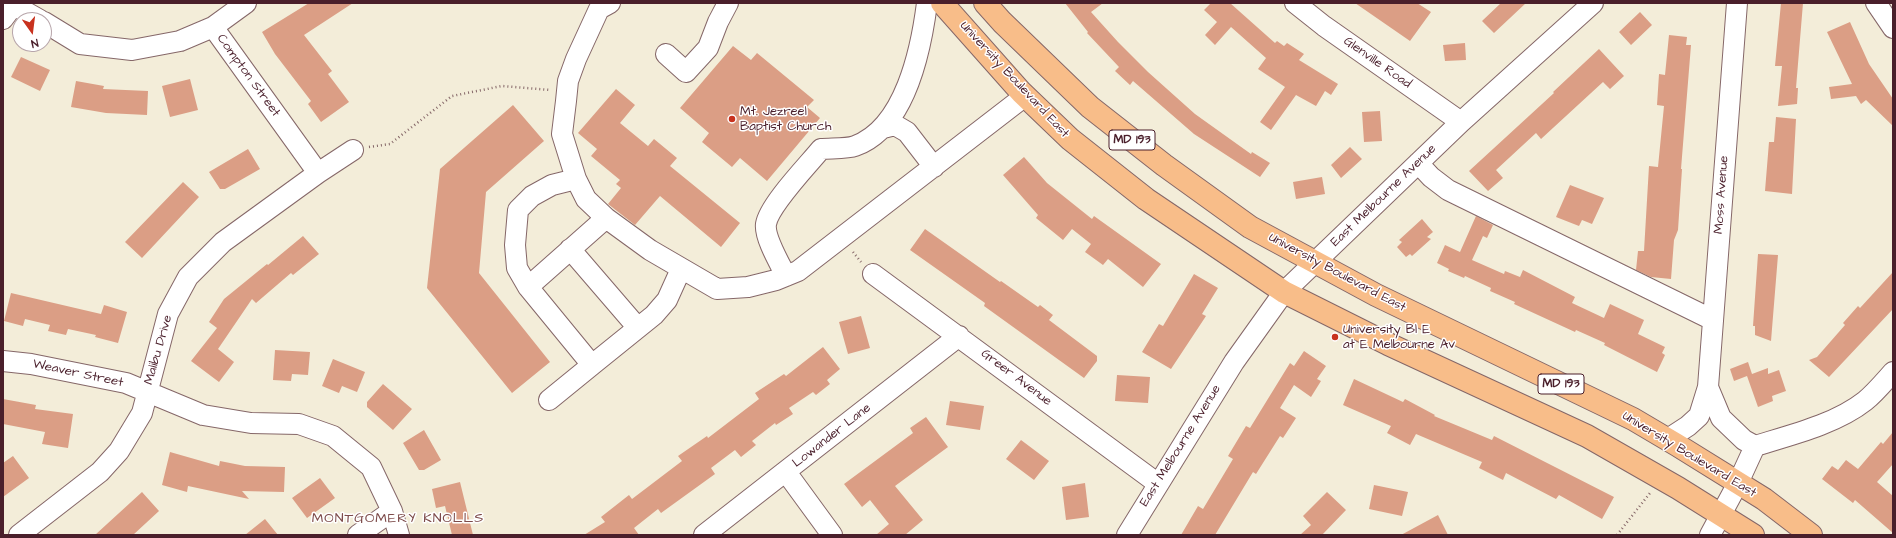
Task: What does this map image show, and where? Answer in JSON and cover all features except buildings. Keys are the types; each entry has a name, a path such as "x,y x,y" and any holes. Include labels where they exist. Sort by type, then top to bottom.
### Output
{"main road":[{"name":"University Boulevard East","path":"942,3 1026,96 1070,139 1146,199 1284,292 1388,344 1587,436 1678,488 1753,535"},
{"name":"University Boulevard East","path":"986,3 1002,22 1090,107 1164,165 1250,227 1376,295 1633,419 1764,499 1811,535"}],"street":[{"path":"213,27 246,3"},
{"path":"610,3 600,10 596,16 576,59 568,81 562,134 576,179 586,200 606,218 650,250 716,289 748,287 798,271 1026,96"},
{"path":"666,54 686,72 708,48 720,17 728,3"},
{"path":"786,276 770,242 766,224 774,207 821,149 854,147 883,128 897,110 909,80 921,42 927,3"},
{"name":"Glenville Road","path":"1295,3 1324,26 1461,122"},
{"name":"East Melbourne Avenue","path":"1127,535 1157,483 1234,362 1284,292 1461,122 1593,3"},
{"name":"Moss Avenue","path":"1668,439 1688,426 1699,416 1708,387 1737,3"},
{"path":"1876,3 1893,28"},
{"path":"11,8 21,12"},
{"name":"Compton Street","path":"52,27 80,44 132,50 180,41 213,27 318,173"},
{"path":"883,128 895,125 907,132 934,167"},
{"name":"Malibu Drive","path":"19,535 100,472 119,451 142,413 168,314 188,277 223,242 318,173 353,150"},
{"path":"1418,163 1430,177 1448,190 1713,320"},
{"path":"576,179 552,185 532,196 518,210 515,245 517,268 528,287 592,365"},
{"path":"528,287 606,218"},
{"path":"570,249 638,328"},
{"path":"549,400 654,315 667,300 681,269"},
{"name":"Greer Avenue","path":"874,274 1157,483"},
{"name":"Lowander Lane","path":"704,535 959,336"},
{"name":"Weaver Street","path":"3,361 31,364 126,383 203,415 251,423 299,424 333,436 371,467 392,511 399,535"},
{"path":"1710,535 1738,483 1755,446 1793,435 1845,414 1866,400 1893,372"},
{"name":"Moss Avenue","path":"1708,387 1721,418 1744,440 1755,446"},
{"path":"786,472 832,535"},
{"path":"358,535 392,511"}],"path":[{"path":"353,150 390,144 452,96 502,86 567,92"},
{"path":"856,257 859,260"},
{"path":"1617,535 1651,492"}],"place":[{"name":"Mt. Jezreel Baptist Church","path":"732,119"},
{"name":"University Bl E at E Melbourne Av","path":"1335,337"}],"district":[{"name":"MONTGOMERY KNOLLS","path":"398,519"}]}
